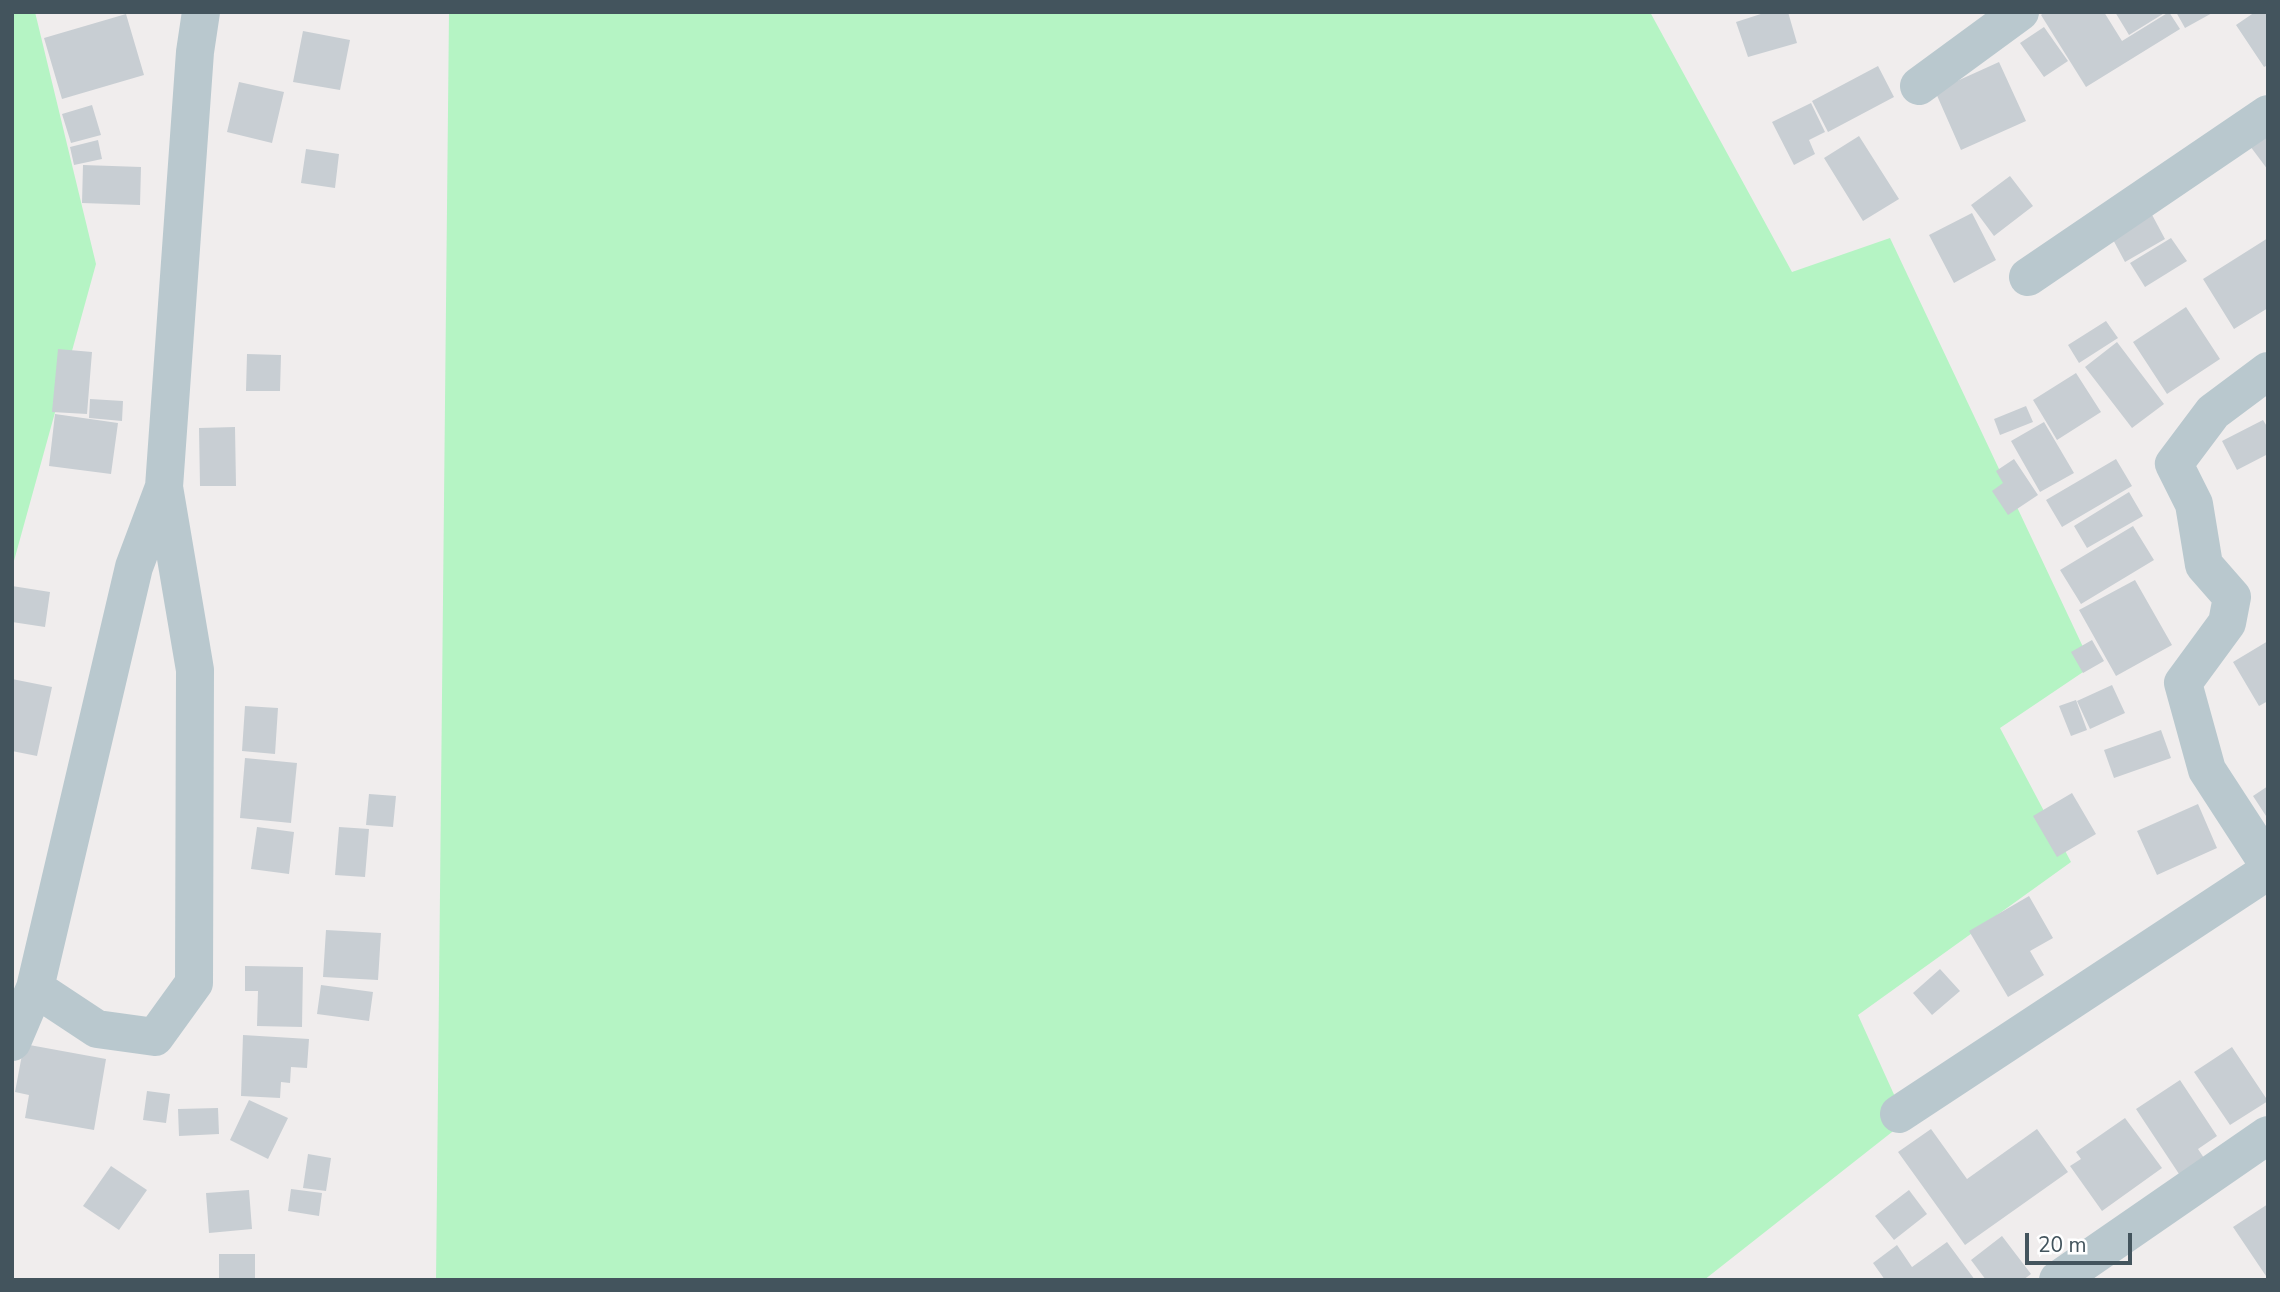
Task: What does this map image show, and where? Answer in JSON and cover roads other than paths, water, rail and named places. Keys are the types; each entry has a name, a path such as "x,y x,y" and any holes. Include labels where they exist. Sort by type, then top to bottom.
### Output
{"street":[{"path":"170,12 195,52"},
{"path":"35,988 97,1029 155,1037 194,983 195,670 164,487 195,52 201,12"},
{"path":"1919,86 2020,12"},
{"path":"2028,277 2268,114"},
{"path":"2268,371 2213,412 2174,464 2194,504 2204,565 2232,597 2227,623 2183,683 2207,770 2268,864"},
{"path":"12,1042 35,988 134,567 164,487"},
{"path":"1899,1114 2268,871"},
{"path":"2058,1280 2268,1135"}]}
